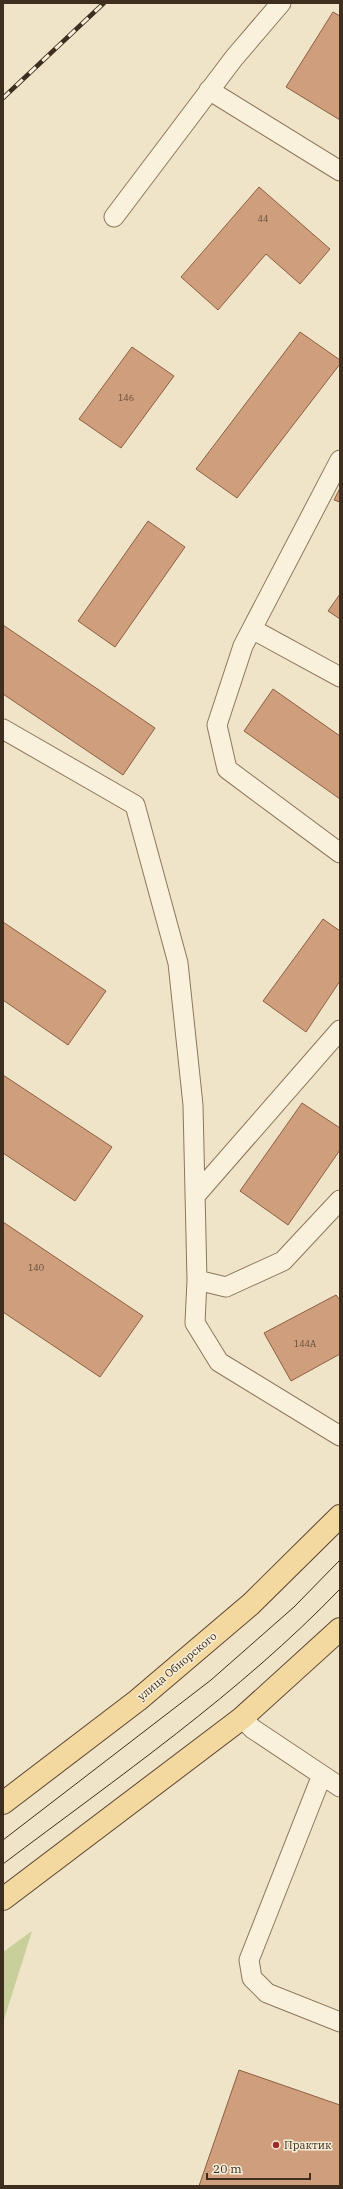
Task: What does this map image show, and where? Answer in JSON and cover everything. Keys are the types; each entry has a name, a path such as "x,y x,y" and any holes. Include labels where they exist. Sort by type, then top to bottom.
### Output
{"main road":[{"name":"улица Обнорского","path":"3,1803 138,1700 250,1604 340,1516"},
{"path":"3,1899 248,1724 340,1629"}],"lane":[{"path":"114,217 209,90 281,3"},
{"path":"209,90 340,171"},
{"path":"340,460 243,646 217,725 227,769 340,853"},
{"path":"252,629 340,677"},
{"path":"3,728 135,805 178,963 193,1105 196,1280 195,1322 219,1362 340,1436"},
{"path":"195,1196 340,1030"},
{"path":"196,1280 226,1287 283,1261 340,1200"},
{"path":"248,1724 340,1787"},
{"path":"322,1775 249,1960 252,1978 267,1993 340,2022"}],"green space":[{"path":"32,1931 3,2023 3,1952"}],"building":[{"path":"333,12 340,16 340,120 286,87"},
{"path":"259,187 330,249 300,284 266,254 218,310 181,277"},
{"path":"300,332 340,360 340,364 237,498 196,469"},
{"path":"132,347 174,376 121,448 79,419"},
{"path":"340,488 340,502 334,500"},
{"path":"148,521 185,547 115,647 78,621"},
{"path":"340,594 340,619 328,611"},
{"path":"3,625 155,728 123,775 3,694"},
{"path":"273,689 340,736 340,799 244,731"},
{"path":"323,919 340,931 340,981 306,1032 263,1001"},
{"path":"3,922 106,991 68,1045 3,1000"},
{"path":"3,1075 112,1147 75,1201 3,1153"},
{"path":"302,1103 340,1128 340,1150 288,1225 240,1191"},
{"path":"3,1222 143,1316 100,1377 3,1312"},
{"path":"336,1295 340,1300 340,1354 291,1381 264,1333"},
{"name":"Практик","path":"239,2070 340,2105 340,2186 199,2186"}],"tram line":[{"path":"3,1840 211,1680 294,1607 340,1560"},
{"path":"3,1864 134,1766 219,1699 261,1664 340,1589"}],"railway":[{"path":"3,98 104,3"}],"place":[{"name":"Практик","path":"276,2145"}]}
